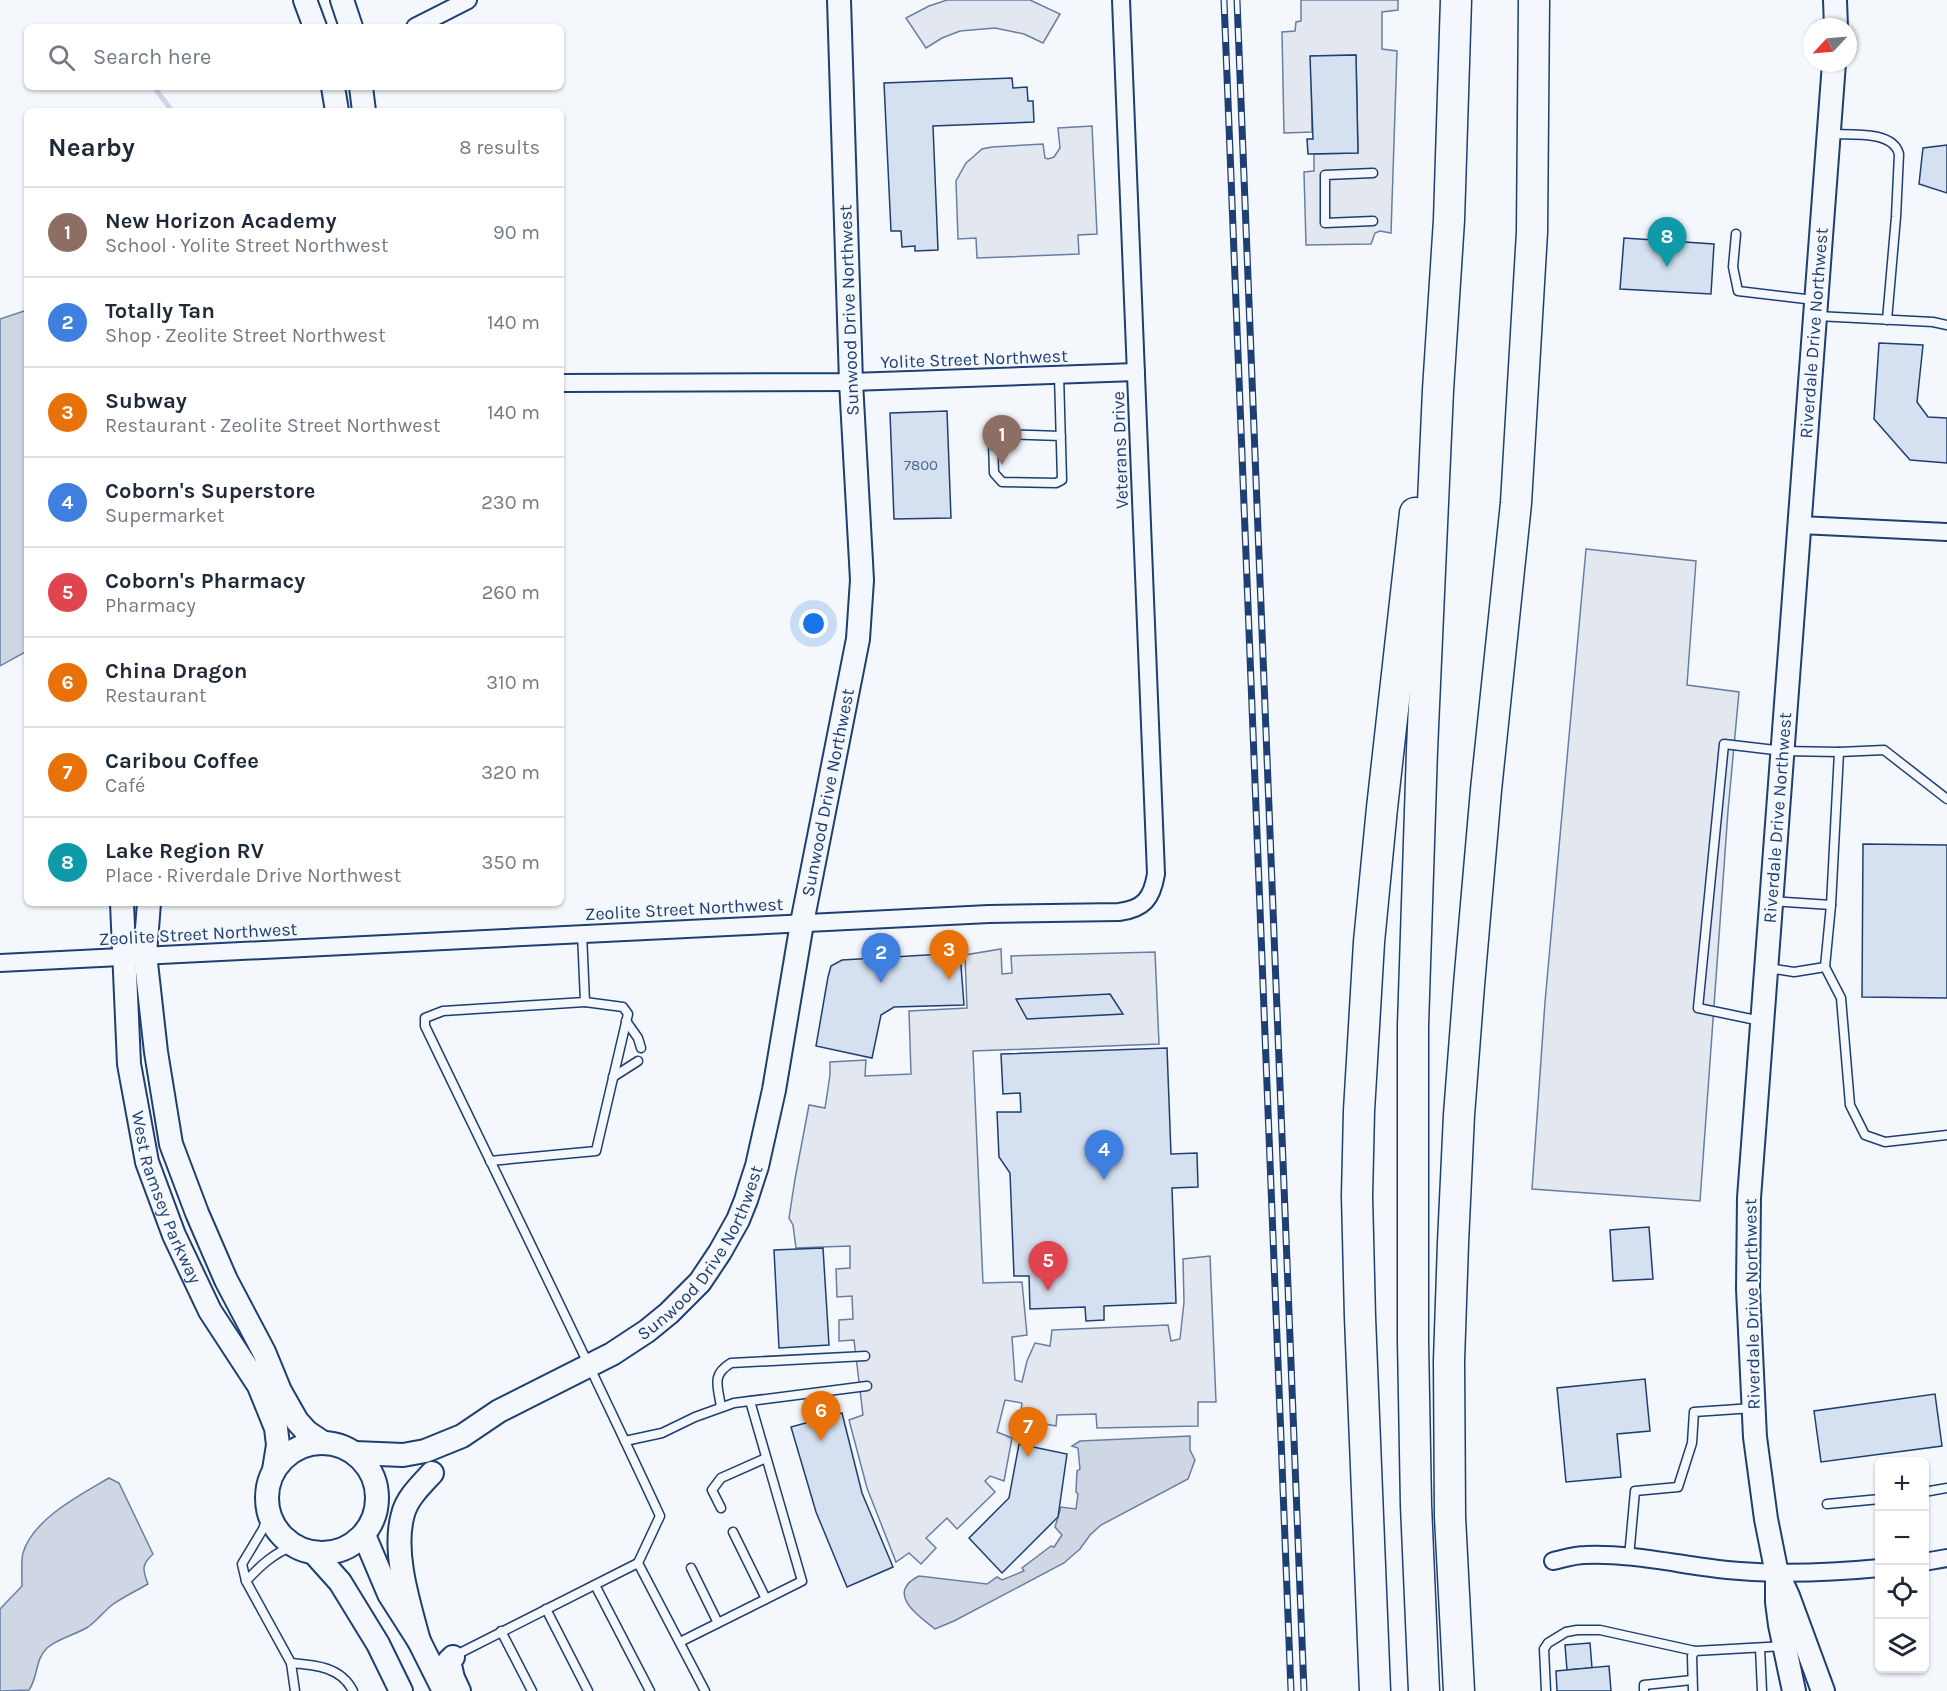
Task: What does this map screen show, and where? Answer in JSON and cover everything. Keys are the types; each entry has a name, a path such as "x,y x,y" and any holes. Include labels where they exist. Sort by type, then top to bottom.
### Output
{"highway":[{"path":"1424,1691 1416,1504 1413,1341 1413,1038 1416,899 1438,390 1449,220 1456,0"},
{"path":"1459,1691 1450,1517 1449,1361 1459,1115 1486,790 1516,503 1532,232 1534,0"},
{"path":"1375,1691 1357,1196 1360,1064 1382,808 1408,573 1416,507 1438,390"},
{"path":"1469,985 1464,1273 1465,1416 1474,1691"}],"street":[{"path":"305,0 314,24"},
{"path":"342,0 350,24"},
{"path":"421,24 468,0"},
{"name":"Sunwood Drive Northwest","path":"462,1436 498,1411 612,1354 669,1313 700,1282 738,1220 757,1166 774,1090 802,923 858,639 862,580 851,382 839,0"},
{"name":"Veterans Drive","path":"1121,0 1156,874 1154,887 1149,897"},
{"path":"1835,0 1836,18"},
{"name":"Riverdale Drive Northwest","path":"1794,1691 1784,1646 1777,1602 1777,1574 1759,1476 1748,1289 1749,1198 1833,72"},
{"path":"334,90 336,108"},
{"path":"361,90 364,108"},
{"name":"Yolite Street Northwest","path":"564,383 851,382 1136,372"},
{"path":"1800,525 1947,532"},
{"name":"Zeolite Street Northwest","path":"0,963 989,914 1119,912 1139,908 1149,897"},
{"name":"West Ramsey Parkway","path":"124,906 156,1052 171,1144 226,1280 264,1352 280,1391 297,1421 307,1432 322,1442"},
{"name":"West Ramsey Parkway","path":"148,906 134,956 129,1064 147,1162 174,1235 210,1311 259,1386 276,1428 278,1445 274,1470"},
{"path":"355,1453 406,1454 425,1451 462,1436"},
{"path":"419,1641 406,1591 400,1552 403,1513 409,1499 462,1436"},
{"path":"401,1691 378,1644 340,1582 304,1549 282,1537 269,1513 267,1491 274,1470 289,1453 310,1443 322,1442 339,1445 355,1453 368,1466 376,1482 378,1500 370,1526 389,1594 419,1641 444,1691"},
{"path":"304,1549 332,1553 350,1547 370,1526 432,1473"},
{"path":"1553,1561 1583,1555 1629,1557 1777,1574 1875,1568"},
{"path":"1929,1561 1947,1558"},
{"name":"Riverdale Drive Northwest","path":"1777,1574 1788,1596 1823,1691"},
{"path":"453,1657 449,1661 459,1691"}],"lane":[{"path":"1830,134 1886,138 1897,146 1899,153 1896,217 1887,320"},
{"path":"1373,173 1324,175 1325,224 1373,221"},
{"path":"1736,234 1733,267 1738,291 1887,320 1933,322 1947,325"},
{"path":"1059,375 1061,436 1062,480 1056,483 1002,482 994,473 993,441 1003,434 1061,436"},
{"path":"1763,1022 1698,1008 1724,744 1783,752 1884,750 1947,799"},
{"path":"1839,752 1831,905 1825,967 1841,998 1850,1105 1865,1136 1885,1142 1947,1134"},
{"path":"1772,901 1831,905"},
{"path":"582,933 585,1002"},
{"path":"1767,968 1794,972 1825,967"},
{"path":"430,1663 453,1657 638,1563 660,1516 425,1026 425,1018 442,1011 585,1002 623,1007 628,1014 596,1151 490,1161"},
{"path":"626,1021 638,1038 641,1048"},
{"path":"613,1077 638,1061"},
{"path":"721,1407 718,1373 731,1363 865,1356"},
{"path":"625,1441 662,1433 721,1407 750,1401 867,1386"},
{"path":"680,1642 802,1581 750,1401"},
{"path":"1629,1557 1635,1491 1677,1487 1692,1443 1694,1412 1754,1408"},
{"path":"721,1508 712,1490 721,1478 766,1458"},
{"path":"1929,1491 1947,1488"},
{"path":"1827,1504 1875,1499"},
{"path":"269,1513 263,1529 242,1564 246,1581 291,1664 295,1691"},
{"path":"733,1532 766,1599"},
{"path":"246,1581 263,1563 280,1551 304,1549"},
{"path":"638,1563 705,1691"},
{"path":"691,1568 718,1623"},
{"path":"595,1585 650,1691"},
{"path":"546,1609 588,1691"},
{"path":"1546,1691 1544,1649 1548,1643 1566,1632 1600,1630 1695,1651 1784,1646"},
{"path":"501,1631 532,1691"},
{"path":"1760,1648 1762,1691"},
{"path":"1693,1691 1692,1656 1695,1651"},
{"path":"291,1664 322,1666 348,1680 353,1691"},
{"path":"1644,1691 1644,1685 1692,1680"}],"shaded area":[{"path":"947,0 1030,0 1060,14 1043,43 1024,34 995,28 960,31 926,48 906,18"},
{"path":"1301,0 1398,0 1398,10 1382,12 1382,49 1397,51 1391,233 1380,231 1375,233 1371,244 1306,245 1304,172 1314,171 1314,154 1358,153 1356,55 1311,56 1312,132 1284,133 1282,32 1295,31 1296,22 1301,21"},
{"path":"1092,126 1097,234 1078,235 1079,254 977,258 976,238 958,239 956,181 966,163 982,149 1043,144 1045,158 1048,159 1054,157 1060,148 1058,128"},
{"path":"24,311 24,653 0,666 0,319"},
{"path":"1586,549 1696,561 1687,685 1739,692 1728,811 1700,1201 1532,1189 1545,1002"},
{"path":"1001,949 1002,974 1012,973 1011,956 1155,952 1159,1044 973,1051 983,1283 1022,1282 1027,1335 1012,1337 1015,1380 1022,1382 1027,1361 1035,1343 1050,1346 1052,1330 1168,1325 1171,1341 1180,1339 1184,1302 1183,1259 1210,1256 1216,1402 1198,1402 1198,1426 1097,1428 1096,1414 1057,1415 1056,1426 1020,1419 1022,1403 1005,1400 997,1432 1012,1438 1004,1481 990,1476 985,1481 995,1492 957,1529 947,1518 926,1538 936,1548 921,1564 909,1553 896,1562 867,1488 849,1420 863,1415 854,1340 839,1341 839,1320 853,1319 852,1296 837,1297 836,1269 850,1268 850,1246 796,1248 793,1225 789,1218 795,1179 809,1105 825,1108 830,1062 866,1060 865,1076 911,1074 909,1011 967,1008 965,955"},
{"path":"1190,1436 1190,1450 1195,1460 1188,1479 1101,1525 1064,1563 935,1629 908,1604 905,1590 909,1583 919,1576 987,1584 997,1577 1002,1580 1024,1571 1022,1568 1051,1546 1054,1547 1062,1535 1055,1527 1061,1507 1076,1509 1077,1471 1080,1469 1078,1448 1072,1446 1080,1441"},
{"path":"109,1478 119,1483 153,1554 144,1567 148,1584 112,1605 88,1627 47,1648 40,1658 29,1690 0,1691 0,1609 22,1586 22,1556 28,1541 37,1529 59,1509"}],"building":[{"path":"1356,55 1358,153 1308,154 1307,139 1313,139 1310,56"},
{"path":"1012,78 1013,88 1027,87 1028,101 1033,101 1034,122 933,126 938,250 915,251 915,246 902,247 901,231 891,231 884,83"},
{"path":"1947,145 1947,193 1919,184 1923,148"},
{"path":"1624,238 1714,244 1711,294 1620,289"},
{"path":"1879,343 1923,345 1917,402 1928,417 1947,418 1947,463 1910,460 1874,419"},
{"path":"947,411 951,518 894,519 890,413"},
{"path":"1863,844 1947,845 1947,998 1862,997"},
{"path":"960,953 964,1005 894,1007 881,1015 872,1058 816,1046 831,966 842,960"},
{"path":"1110,994 1123,1014 1027,1019 1016,999"},
{"path":"1167,1048 1171,1154 1197,1153 1198,1187 1172,1188 1176,1303 1104,1306 1104,1320 1086,1321 1085,1307 1030,1309 1029,1276 1014,1276 1010,1173 999,1157 997,1112 1021,1112 1020,1093 1003,1094 1001,1054"},
{"path":"1649,1227 1653,1279 1613,1281 1610,1230"},
{"path":"823,1248 829,1345 779,1348 774,1250"},
{"path":"1645,1379 1650,1431 1617,1434 1621,1477 1566,1482 1557,1388"},
{"path":"1935,1394 1942,1446 1821,1462 1814,1411"},
{"path":"842,1413 862,1493 893,1567 847,1587 816,1512 791,1427"},
{"path":"1019,1444 1067,1454 1058,1517 1002,1573 969,1538 1009,1498"},
{"path":"1590,1643 1592,1668 1567,1670 1565,1645"},
{"path":"1609,1666 1611,1691 1557,1691 1556,1671"}],"waterway":[{"path":"156,90 170,108"}],"railway":[{"path":"1224,0 1291,1691"},
{"path":"1237,0 1304,1691"}],"place":[{"name":"Lake Region RV","path":"1667,267"},
{"name":"New Horizon Academy","path":"1002,465"},
{"name":"Subway","path":"949,980"},
{"name":"Totally Tan","path":"881,983"},
{"name":"Coborn's Superstore","path":"1104,1180"},
{"name":"Coborn's Pharmacy","path":"1048,1291"},
{"name":"China Dragon","path":"821,1441"},
{"name":"Caribou Coffee","path":"1028,1457"}]}
